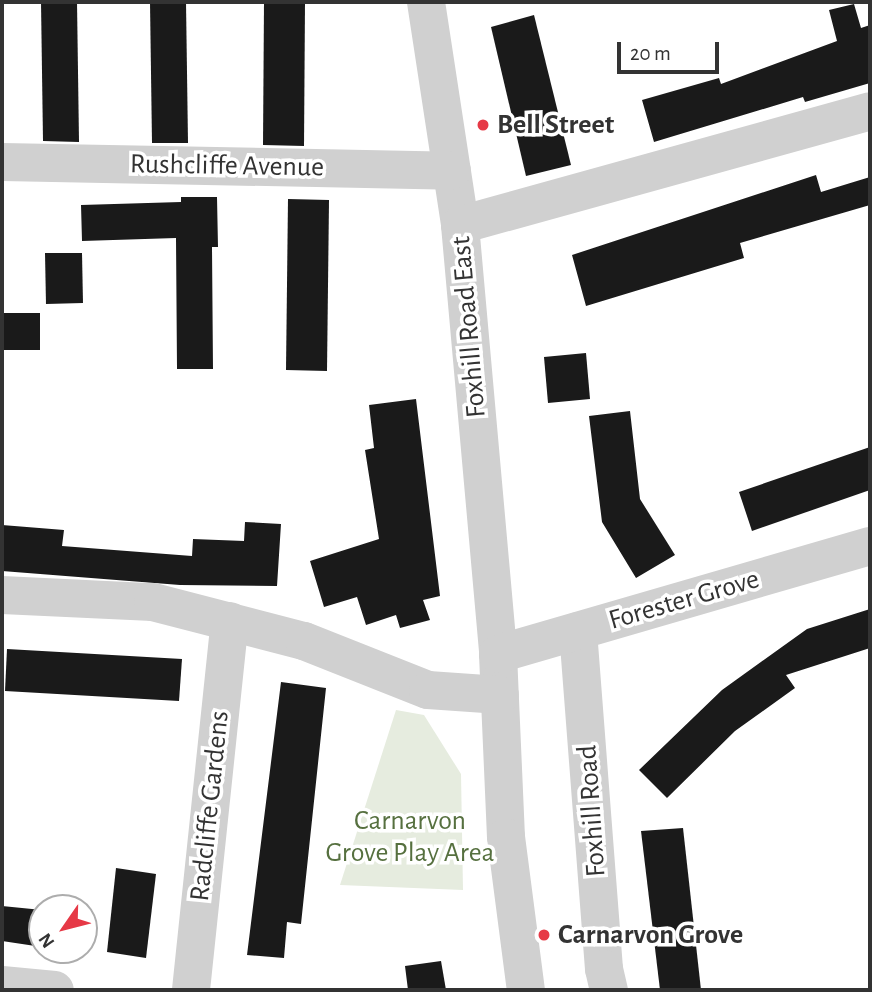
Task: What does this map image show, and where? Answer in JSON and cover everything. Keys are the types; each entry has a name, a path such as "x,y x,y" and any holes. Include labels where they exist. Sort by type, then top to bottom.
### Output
{"street":[{"name":"Foxhill Road East","path":"426,2 460,225 498,654 506,836 526,990"},
{"path":"460,225 870,111"},
{"name":"Rushcliffe Avenue","path":"2,162 452,172"},
{"name":"Forester Grove","path":"498,654 870,546"},
{"path":"2,595 153,603 304,641 428,690 499,695"},
{"name":"Radcliffe Gardens","path":"191,990 230,621"},
{"name":"Foxhill Road","path":"578,631 604,969 609,990"},
{"path":"2,985 55,990"}],"green space":[{"name":"Carnarvon Grove Play Area","path":"396,710 424,715 461,774 463,890 340,885"}],"building":[{"path":"41,2 77,2 79,142 43,141"},
{"path":"150,2 186,2 188,143 152,143"},
{"path":"264,2 305,2 304,146 263,145"},
{"path":"854,4 861,28 870,25 870,83 805,102 803,97 654,142 642,100 719,78 721,84 837,41 829,10"},
{"path":"534,15 571,165 526,176 491,27"},
{"path":"816,175 821,192 870,177 870,205 740,243 744,258 586,306 572,255"},
{"path":"181,197 217,197 218,247 212,247 213,369 177,369 176,238 82,241 81,205 181,202"},
{"path":"288,199 329,200 327,371 286,370"},
{"path":"45,253 82,253 83,303 46,304"},
{"path":"2,313 40,313 40,350 2,350"},
{"path":"586,353 590,399 548,403 544,357"},
{"path":"416,399 440,596 423,600 430,620 400,628 396,615 366,625 357,597 324,607 310,561 379,539 365,450 374,448 369,405"},
{"path":"630,411 640,499 675,555 636,578 602,522 589,416"},
{"path":"870,447 870,490 752,531 739,492"},
{"path":"245,522 281,524 277,586 180,585 2,571 2,525 64,530 62,546 192,556 193,539 244,541"},
{"path":"870,609 870,648 786,675 795,688 735,731 667,798 639,770 722,690 807,629"},
{"path":"7,649 182,659 179,701 5,691"},
{"path":"281,682 326,688 301,924 287,922 284,958 247,955"},
{"path":"683,828 701,990 660,990 641,831"},
{"path":"116,868 156,874 146,958 107,952"},
{"path":"2,906 28,909 28,945 2,941"},
{"path":"441,961 446,990 408,990 405,966"}],"place":[{"name":"Bell Street","path":"483,125"},
{"name":"Carnarvon Grove","path":"544,935"}]}
